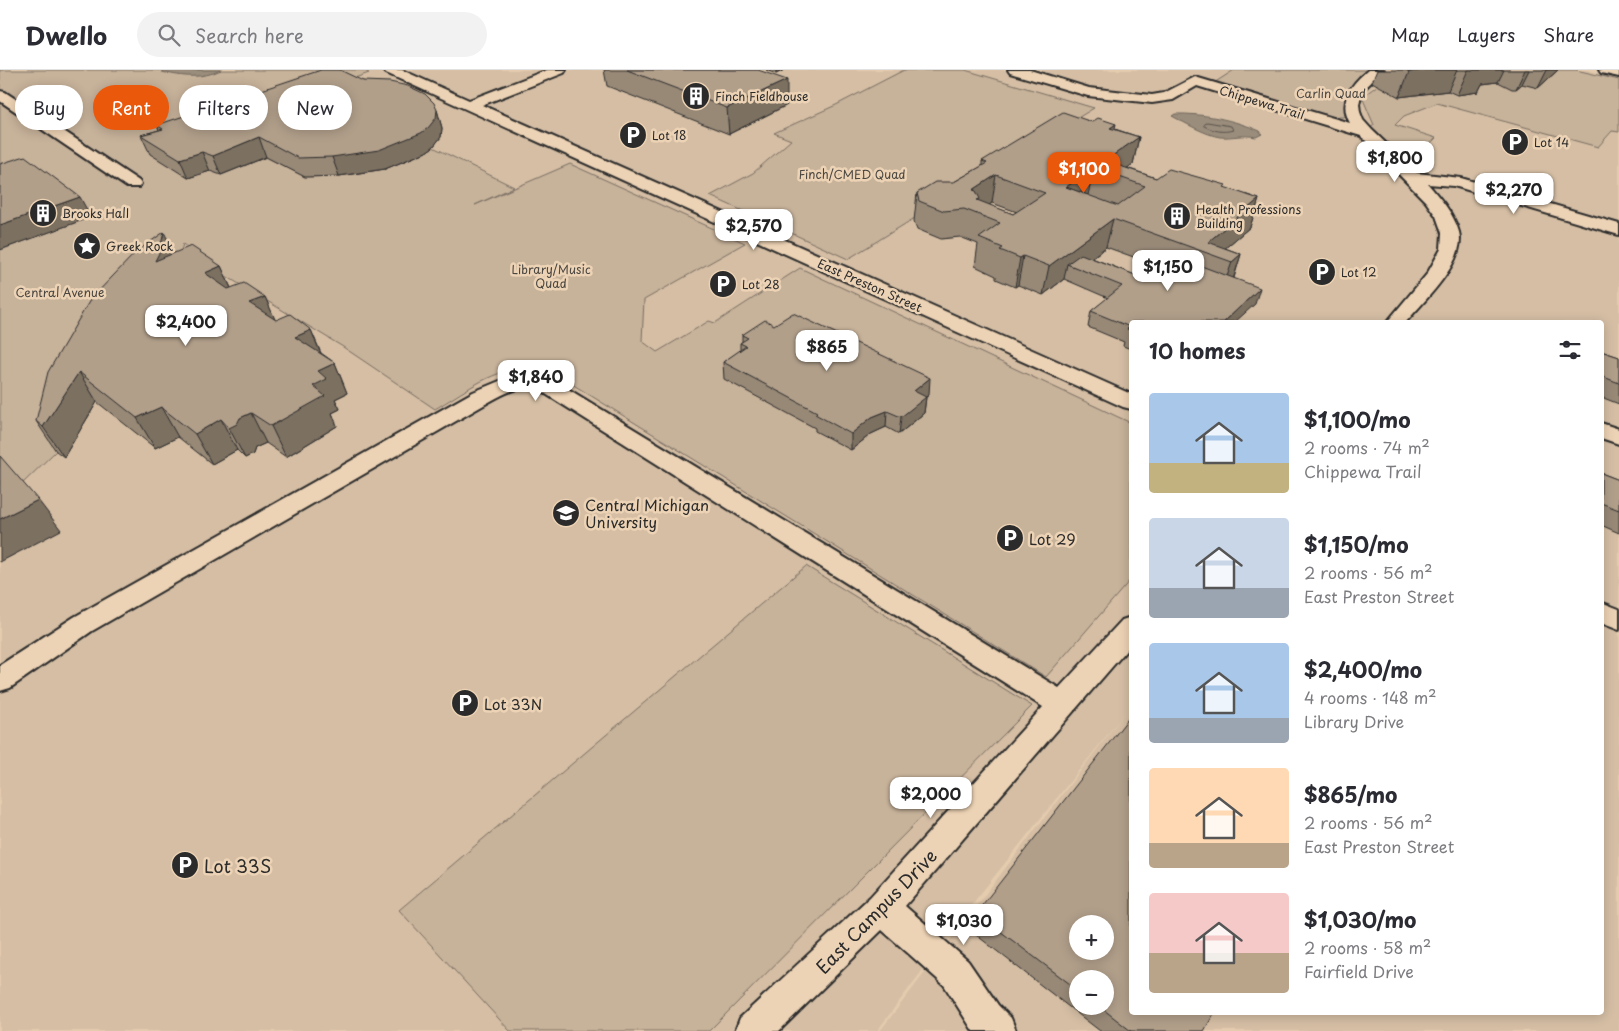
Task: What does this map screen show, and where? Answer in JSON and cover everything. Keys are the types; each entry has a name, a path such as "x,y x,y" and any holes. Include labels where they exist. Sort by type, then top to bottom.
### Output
{"street":[{"name":"East Preston Street","path":"390,70 1129,401"},
{"path":"469,105 559,70"},
{"name":"Chippewa Trail","path":"1015,70 1088,92 1152,99 1168,98 1195,82 1366,133"},
{"path":"1377,70 1356,88 1352,97 1354,117 1366,133 1438,206 1448,221 1451,230 1451,246 1434,276 1398,320"},
{"path":"0,95 133,184"},
{"path":"1412,178 1455,181 1619,230"},
{"path":"0,680 82,624 435,422 502,386 514,381 528,380 541,383 573,401 1063,705"},
{"path":"1604,431 1619,437"},
{"path":"1604,613 1619,620"},
{"name":"East Campus Drive","path":"753,1031 882,908 1129,629"},
{"path":"882,908 956,973 985,1018 998,1031"}],"shaded area":[{"name":"Central Michigan University","path":"0,70 1587,70 1619,78 1619,1031 880,1031 1128,709 973,903 877,1031 0,1031"}],"green space":[{"path":"0,70 363,70 369,73 335,85 278,85 278,105 268,108 268,85 179,85 179,130 206,130 166,144 210,171 266,157 305,177 339,176 385,169 426,152 433,147 514,187 475,205 570,164 745,243 644,300 642,341 657,352 709,321 715,323 800,268 1129,422 1129,581 1046,677 559,376 530,369 509,371 476,384 435,409 343,347 211,267 183,244 178,261 67,402 56,451 21,485 0,468 0,250 91,217 0,188"},
{"name":"Finch/CMED Quad","path":"904,70 965,70 1094,108 848,259 710,196 753,173 791,140 774,133 836,105"},
{"name":"Carlin Quad","path":"1234,70 1377,70 1365,80 1343,117 1331,117 1214,83"},
{"path":"1398,70 1576,70 1619,80 1619,132 1612,131 1598,147 1437,103 1404,116 1395,125 1436,138 1418,155 1401,156 1369,129 1374,125 1362,97"},
{"path":"806,566 1032,706 709,1031 510,1031 399,910"}],"water":[{"path":"162,70 221,70 206,75 185,76 162,72"},
{"path":"1175,114 1207,116 1229,121 1250,127 1260,131 1262,134 1256,137 1214,136 1172,116"}],"building":[{"path":"321,70 340,70 363,81 390,82 408,86 425,94 434,103 437,110 436,118 421,133 379,150 332,157 298,158 259,137 213,156 202,152 180,159 141,135 159,130 169,130 169,121 179,118 179,130 268,130 268,88"},
{"path":"627,70 758,70 787,80 727,108"},
{"path":"1406,70 1424,70 1409,72"},
{"path":"1063,112 1092,122 1098,118 1116,124 1110,128 1139,137 1105,161 1156,178 1169,169 1226,185 1224,187 1259,199 1208,242 1241,254 1232,262 1113,219 1049,266 1000,250 1003,248 979,238 1000,223 964,209 944,211 919,201 917,193 935,182 954,182 987,163 982,161","holes":["1094,168 1145,186 1118,206 1066,187","996,175 1045,193 1013,214 977,200 980,199 976,191 973,190"]},
{"path":"25,156 80,197 0,225 0,164"},
{"path":"164,232 155,261 191,246 221,266 205,273 228,289 244,283 265,297 249,303 276,320 290,314 311,330 295,337 335,363 318,371 327,379 313,386 325,396 271,426 251,413 240,418 237,424 229,428 221,419 195,434 161,407 137,418 79,372 43,427 36,421 48,372 90,300 136,252"},
{"path":"1164,252 1260,288 1226,320 1129,320 1129,327 1091,311 1122,286 1067,264 1081,254 1135,275"},
{"path":"793,313 930,378 914,391 926,397 901,417 887,411 872,417 851,434 815,414 817,412 723,362 746,346 740,343 748,338 742,335 765,320 774,325"},
{"path":"1604,352 1619,357 1619,383 1604,377"},
{"path":"0,456 38,500 0,519"},
{"path":"1604,474 1619,480 1619,510 1604,504"},
{"path":"1129,718 1129,1015 1213,1015 1204,1031 1131,1031 1111,1015 1114,1015 1114,970 1069,970 1069,983 976,913"}],"place":[{"name":"Finch Fieldhouse","path":"696,96"},
{"name":"Lot 18","path":"633,135"},
{"name":"Lot 14","path":"1515,142"},
{"name":"Brooks Hall","path":"43,213"},
{"name":"Health Professions Building","path":"1177,216"},
{"name":"Greek Rock","path":"87,246"},
{"name":"Lot 12","path":"1322,272"},
{"name":"Lot 28","path":"723,284"},
{"name":"Central Michigan University","path":"566,513"},
{"name":"Lot 29","path":"1010,538"},
{"name":"Lot 33N","path":"465,703"},
{"name":"Lot 33S","path":"185,865"}],"park label":[{"name":"Library/Music Quad","path":"551,276"},
{"name":"Central Avenue","path":"60,292"}]}
